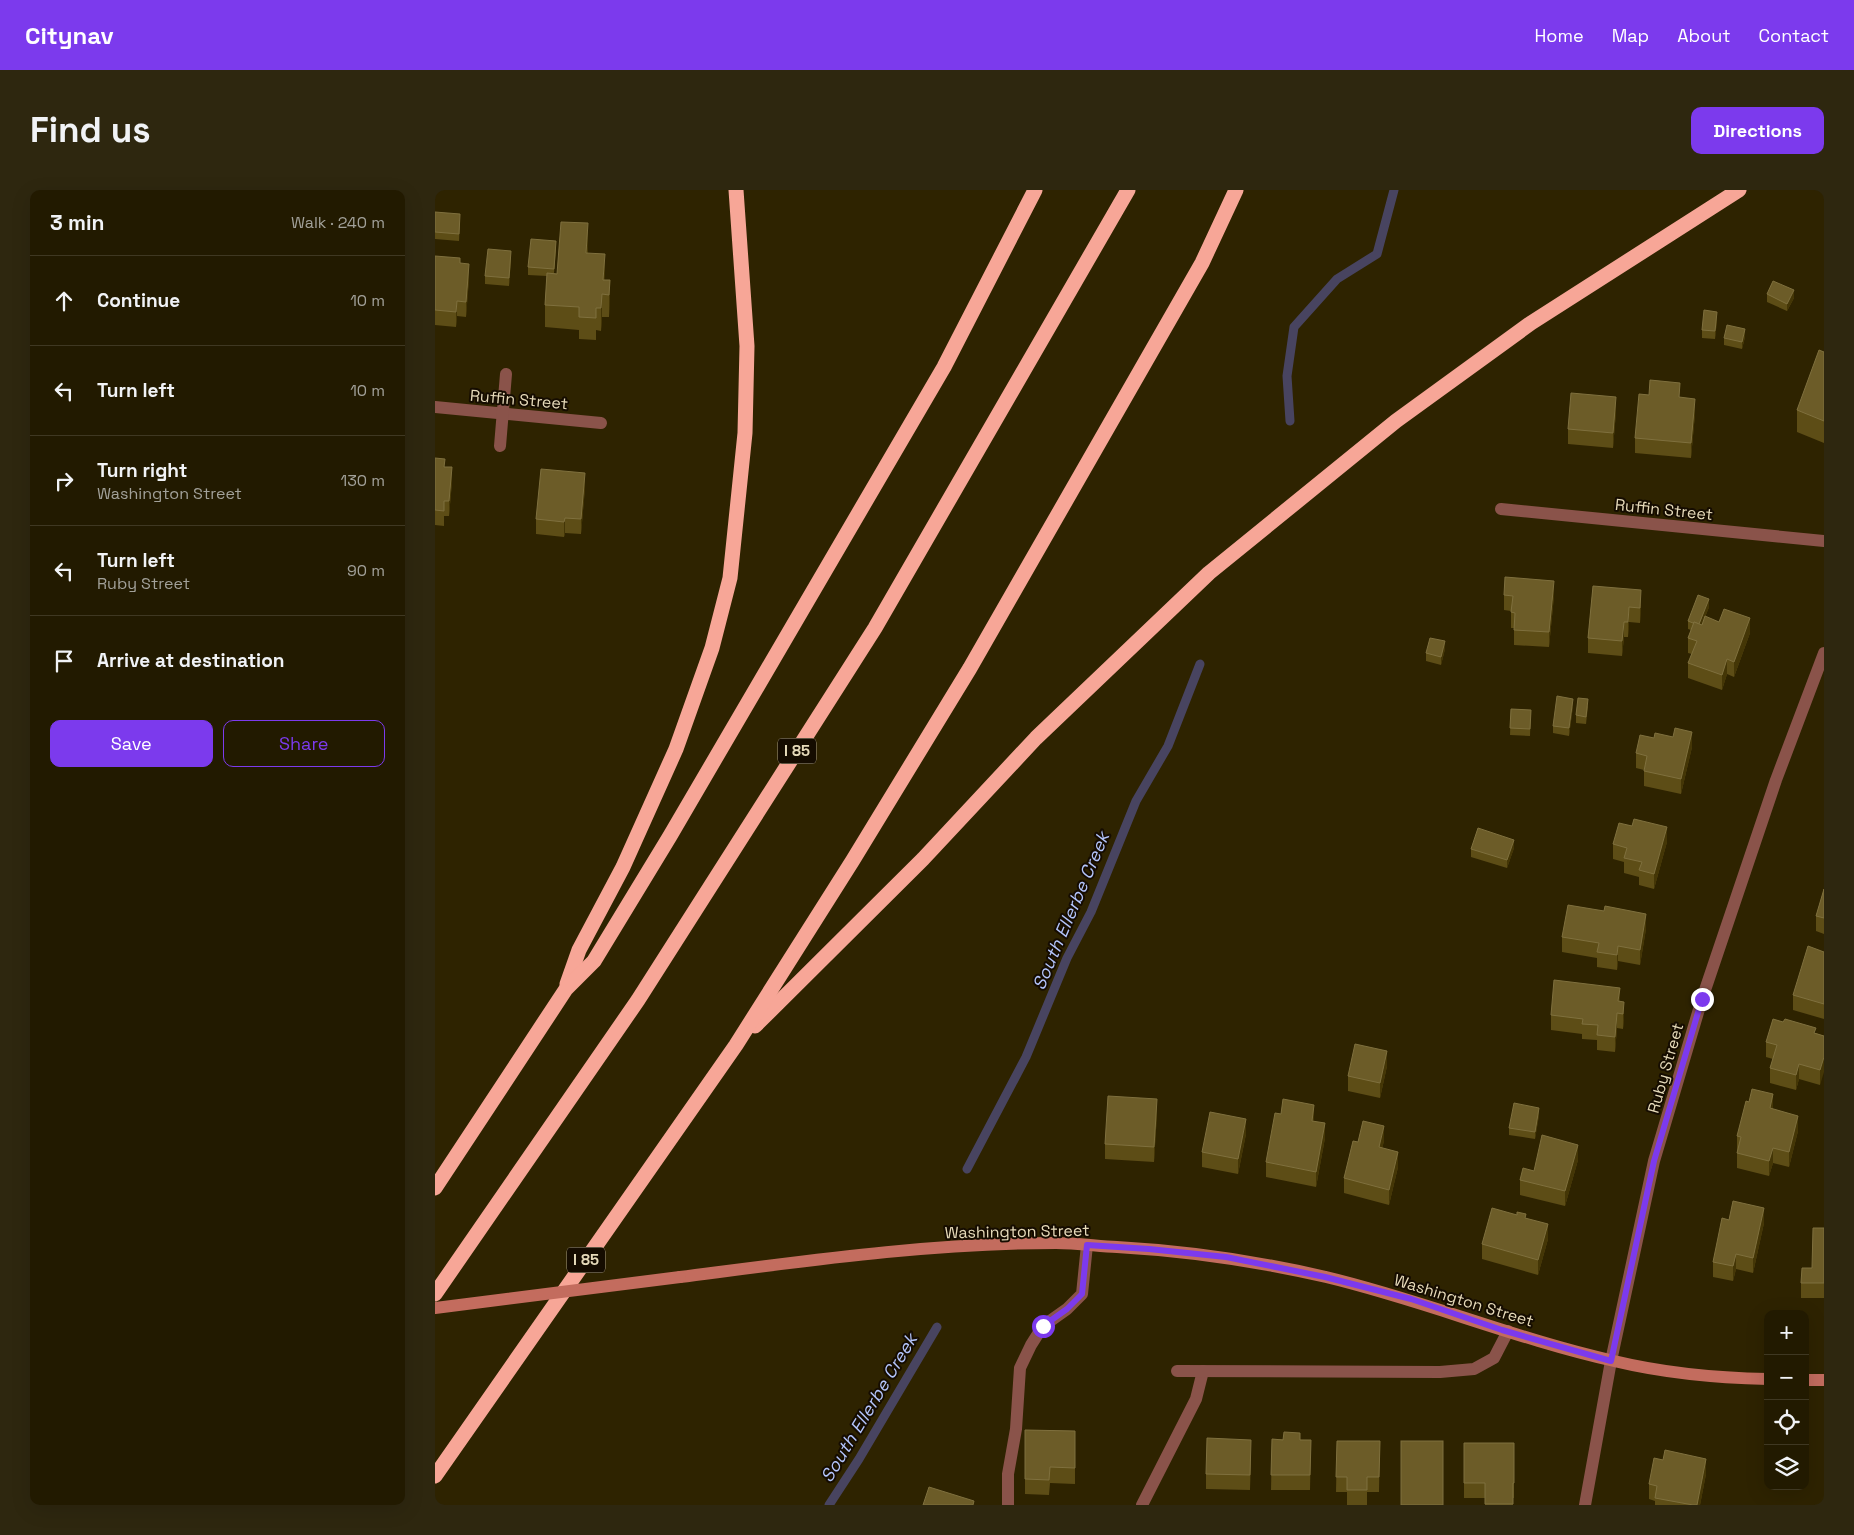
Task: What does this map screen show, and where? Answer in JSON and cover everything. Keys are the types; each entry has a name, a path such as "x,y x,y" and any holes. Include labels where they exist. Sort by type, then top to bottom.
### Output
{"highway":[{"path":"435,1188 565,988 579,950 623,867 676,749 712,648 731,578 745,433 747,346 736,190"},
{"path":"565,988 594,960 670,836 944,367 1035,190"},
{"name":"I 85","path":"435,1294 638,1000 875,628 1128,190"},
{"name":"I 85","path":"435,1476 736,1045 847,868 970,668 1202,263 1236,190"},
{"path":"736,1045 923,860 1036,738 1209,573 1396,421 1531,323 1739,190"}],"street":[{"path":"500,446 506,374"},
{"name":"Ruffin Street","path":"435,407 601,423"},
{"name":"Ruffin Street","path":"1501,509 1824,541"},
{"name":"Ruby Street","path":"1585,1505 1611,1361 1654,1161 1699,1008 1776,780 1824,653"},
{"name":"Washington Street","path":"435,1308 887,1251 981,1244 1059,1243 1149,1249 1226,1257 1316,1275 1411,1299 1507,1331 1611,1361 1654,1370 1724,1378 1764,1379"},
{"path":"1008,1505 1008,1474 1016,1429 1020,1368 1031,1344 1043,1326 1067,1309 1082,1294 1087,1245"},
{"path":"1177,1371 1440,1372 1474,1369 1494,1358 1507,1331"},
{"path":"1142,1505 1196,1399 1203,1371"},
{"path":"1809,1380 1824,1380"}],"building":[{"path":"435,212 460,214 459,234 435,232"},
{"path":"561,222 588,223 586,253 605,254 603,280 610,280 609,295 602,294 601,308 596,308 596,318 579,317 579,307 545,305 547,273 557,274"},
{"path":"531,239 556,241 554,269 528,267"},
{"path":"488,249 511,251 509,278 485,276"},
{"path":"435,256 460,258 460,263 469,264 466,302 457,301 456,312 435,310"},
{"path":"1773,281 1794,290 1787,304 1767,294"},
{"path":"1704,310 1717,312 1715,331 1702,330"},
{"path":"1727,325 1745,329 1742,342 1724,338"},
{"path":"1819,350 1824,352 1824,421 1797,410"},
{"path":"1650,380 1680,383 1679,397 1695,399 1691,443 1635,438 1639,394 1649,395"},
{"path":"1571,393 1616,397 1613,433 1568,429"},
{"path":"435,458 445,459 444,467 452,467 449,501 444,501 444,511 435,510"},
{"path":"541,469 585,473 581,519 565,518 564,522 536,519"},
{"path":"1505,577 1554,581 1549,632 1514,630 1515,613 1511,612 1513,596 1504,595"},
{"path":"1593,586 1641,590 1640,608 1629,607 1628,622 1624,622 1622,641 1588,638"},
{"path":"1698,595 1709,599 1699,624 1688,621"},
{"path":"1724,609 1750,618 1734,662 1727,659 1722,675 1688,663 1697,641 1688,638 1694,622 1702,625 1705,616 1719,622"},
{"path":"1430,638 1445,641 1441,657 1426,653"},
{"path":"1557,696 1573,699 1569,728 1553,726"},
{"path":"1578,698 1588,699 1586,717 1576,715"},
{"path":"1511,709 1531,710 1530,729 1510,728"},
{"path":"1675,728 1692,732 1681,779 1644,771 1647,756 1636,753 1640,735 1654,738 1655,733 1673,737"},
{"path":"1634,819 1667,827 1654,874 1639,870 1642,862 1624,858 1627,848 1613,844 1619,823 1632,826"},
{"path":"1478,828 1514,840 1507,860 1471,849"},
{"path":"1824,889 1824,918 1816,916"},
{"path":"1568,905 1604,911 1605,906 1646,914 1640,950 1618,946 1617,955 1597,952 1599,943 1562,937"},
{"path":"1808,946 1824,952 1824,1004 1793,995"},
{"path":"1554,980 1620,988 1618,1001 1624,1002 1623,1014 1617,1013 1615,1037 1597,1035 1598,1025 1582,1024 1583,1019 1551,1015"},
{"path":"1773,1019 1783,1022 1785,1019 1816,1028 1814,1033 1824,1036 1824,1057 1820,1070 1799,1064 1796,1075 1770,1068 1777,1045 1766,1042"},
{"path":"1355,1044 1387,1051 1380,1083 1348,1076"},
{"path":"1752,1089 1773,1094 1770,1108 1798,1116 1789,1152 1773,1148 1769,1161 1737,1153 1741,1137 1737,1136 1746,1101 1749,1102"},
{"path":"1108,1096 1157,1099 1154,1147 1105,1144"},
{"path":"1283,1099 1314,1105 1312,1121 1325,1123 1316,1172 1266,1162 1275,1113 1281,1114"},
{"path":"1514,1103 1539,1108 1535,1132 1509,1128"},
{"path":"1210,1112 1246,1119 1238,1159 1202,1152"},
{"path":"1363,1121 1384,1126 1379,1147 1398,1152 1389,1190 1344,1178 1353,1141 1358,1142"},
{"path":"1542,1135 1578,1145 1565,1191 1520,1180 1523,1168 1534,1171"},
{"path":"1733,1201 1764,1208 1753,1258 1736,1254 1733,1266 1713,1262 1722,1218 1729,1220"},
{"path":"1492,1208 1517,1215 1517,1212 1526,1214 1525,1218 1548,1224 1538,1260 1482,1244"},
{"path":"1813,1228 1824,1228 1824,1283 1801,1283 1802,1268 1812,1268"},
{"path":"1025,1430 1075,1431 1075,1468 1050,1467 1049,1480 1025,1479"},
{"path":"1284,1432 1300,1433 1300,1440 1311,1440 1310,1475 1271,1475 1272,1439 1283,1440"},
{"path":"1207,1438 1251,1440 1250,1475 1206,1474"},
{"path":"1337,1441 1380,1441 1379,1477 1367,1477 1367,1490 1347,1490 1347,1477 1336,1477"},
{"path":"1401,1441 1443,1441 1443,1505 1401,1505"},
{"path":"1464,1443 1514,1443 1513,1504 1485,1504 1485,1483 1464,1483"},
{"path":"1665,1450 1706,1459 1697,1505 1655,1498 1657,1486 1649,1484 1654,1458 1663,1460"},
{"path":"929,1487 974,1501 973,1505 923,1505"}],"waterway":[{"name":"South Ellerbe Creek","path":"1290,421 1287,376 1294,327 1337,279 1377,254 1394,190"},
{"name":"South Ellerbe Creek","path":"967,1169 1026,1057 1067,958 1091,912 1136,801 1168,746 1200,664"},
{"name":"South Ellerbe Creek","path":"829,1505 859,1459 937,1327"}],"route":[{"path":"1043,1326 1067,1309 1082,1294 1087,1245 1226,1257 1325,1277 1411,1299 1502,1330 1611,1361 1654,1161 1702,999"}]}
